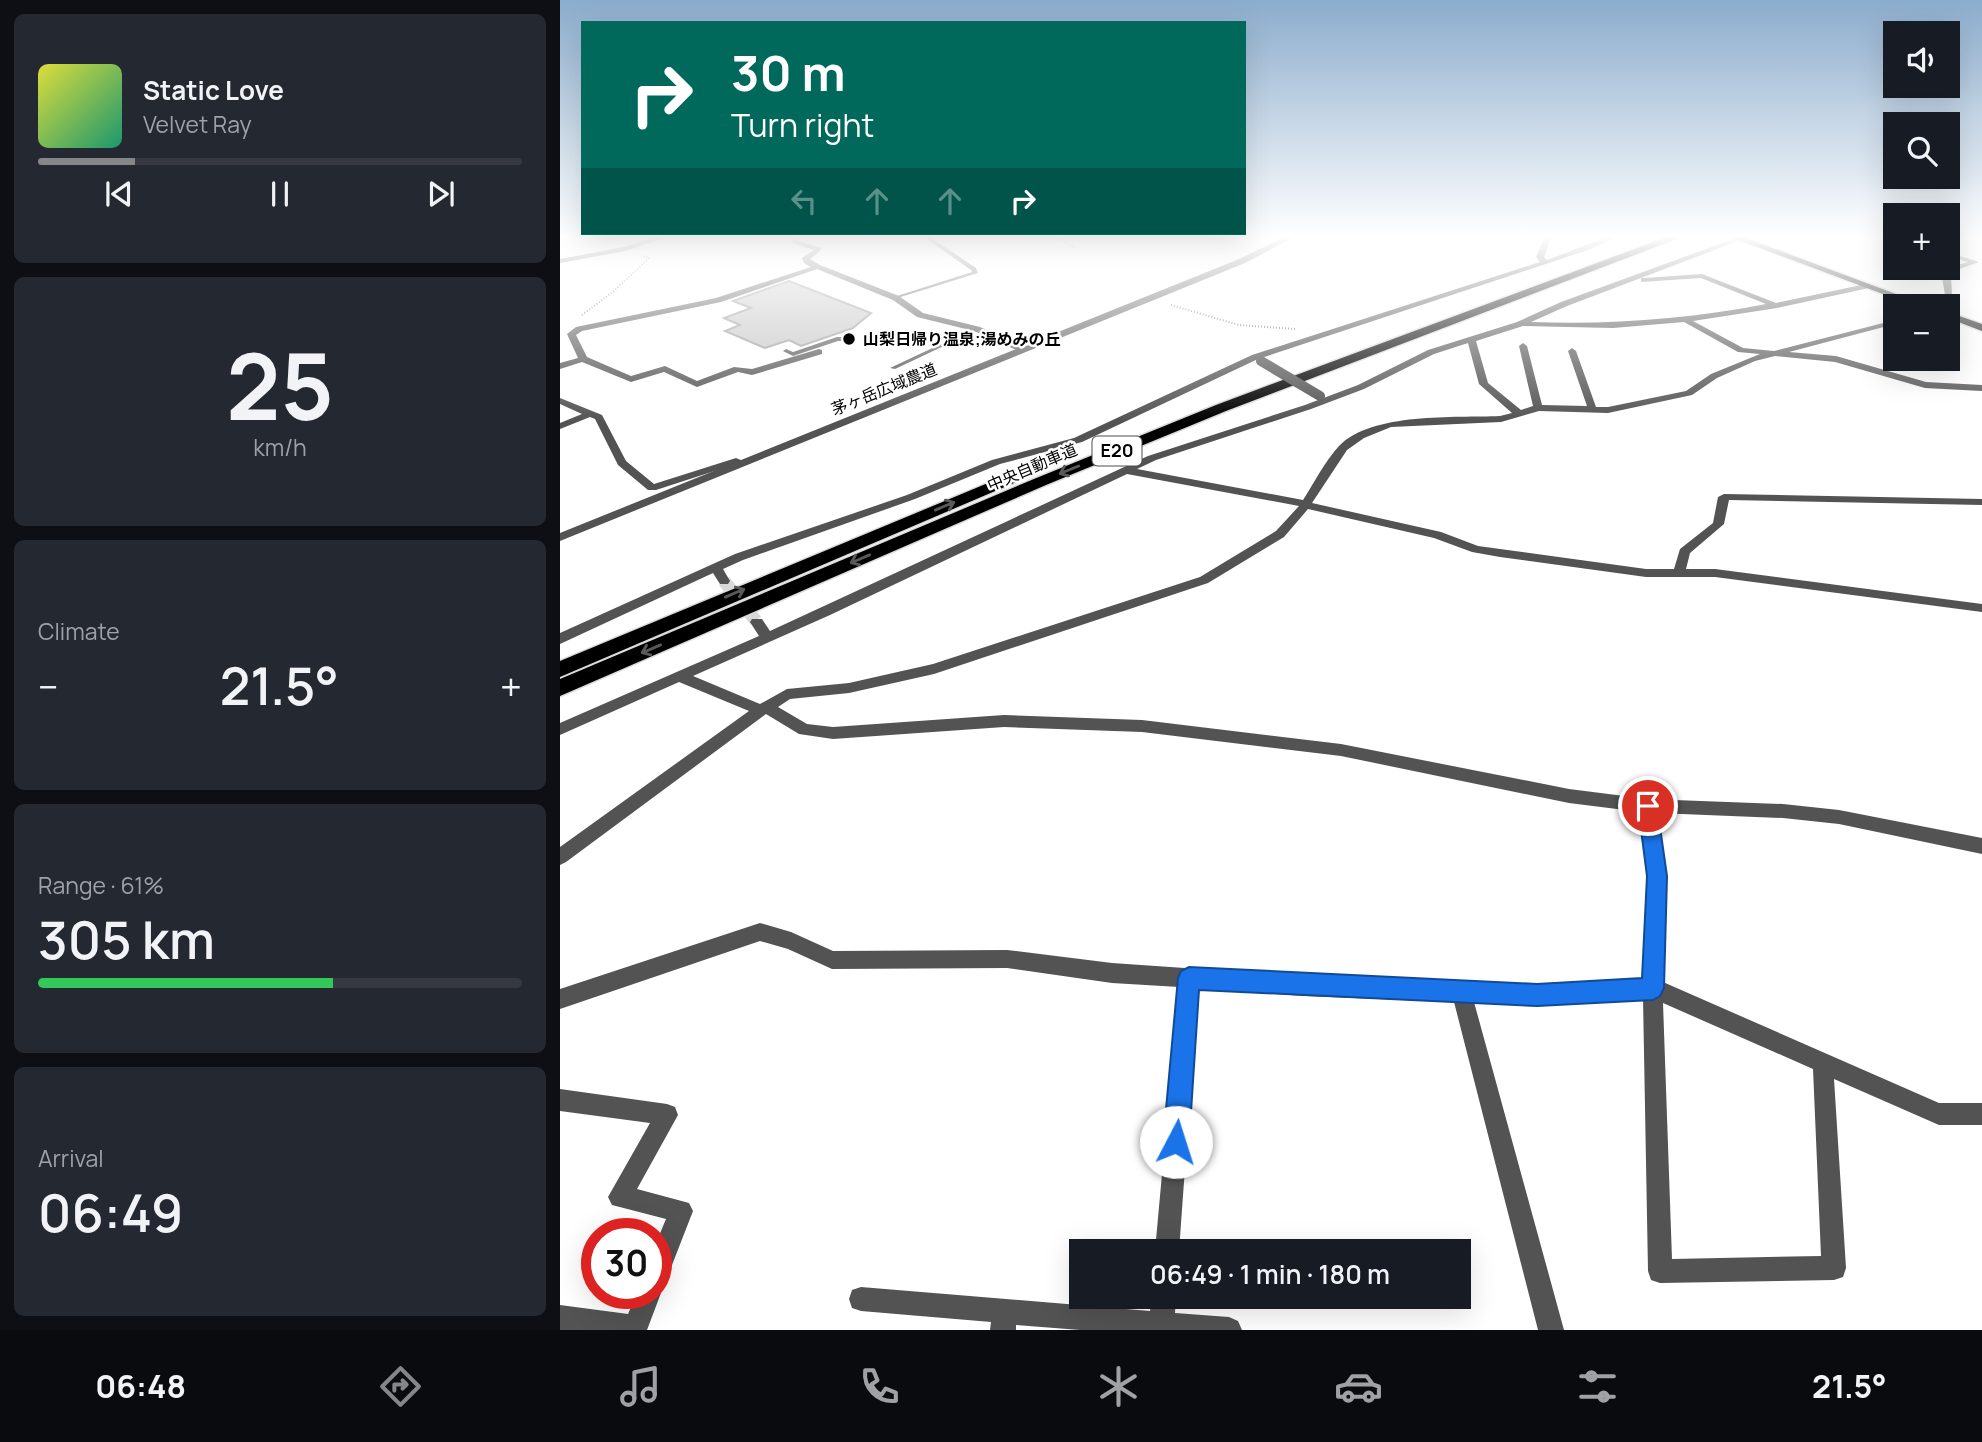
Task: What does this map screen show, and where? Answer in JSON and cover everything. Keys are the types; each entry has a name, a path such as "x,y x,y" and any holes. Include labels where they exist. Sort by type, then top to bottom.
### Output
{"highway":[{"name":"中央自動車道","path":"560,668 1029,471 1324,356 1487,297"},
{"name":"中央自動車道","path":"560,688 1015,492 1506,297"}],"main road":[{"path":"1960,320 1982,328"}],"street":[{"path":"583,359 571,334 579,329 727,297"},
{"name":"茅ヶ岳広域農道","path":"560,537 1154,297"},
{"path":"560,639 716,567 911,497 996,461 1078,440 1258,359 1442,297"},
{"path":"560,729 767,637 1152,458 1361,387 1431,352 1520,324 1587,297"},
{"path":"1755,297 1777,306"},
{"path":"1520,324 1591,328 1638,326 1777,306 1817,297"},
{"path":"896,298 920,315 977,329 1024,350"},
{"path":"1686,320 1731,346 1836,359 1925,385 1982,388"},
{"path":"560,857 764,708 788,694 849,688 934,669 1204,580 1280,534 1305,504 1343,448 1360,436 1389,425 1501,419 1538,408 1608,410 1689,394 1714,376 1773,352 1883,325"},
{"path":"1471,339 1484,384 1520,414"},
{"path":"1523,346 1538,408"},
{"path":"1572,351 1593,411"},
{"path":"560,366 583,359 631,379 664,369 697,384 737,369 752,372 819,352"},
{"path":"1258,359 1324,398"},
{"path":"560,401 599,418 622,463 652,488 736,461 743,463"},
{"path":"560,426 590,414"},
{"path":"1124,470 1305,504 1316,509 1437,535 1476,549 1646,573 1715,573 1982,608"},
{"path":"1679,573 1684,552 1718,524 1724,497 1982,502"},
{"path":"716,567 724,581"},
{"path":"757,622 767,637"},
{"path":"678,676 764,708 804,730 833,733 1004,720 1142,726 1341,750 1569,796 1648,806 1783,811 1839,817 1982,846"},
{"path":"1648,806 1657,876 1653,988 1660,1271 1835,1268 1823,1063"},
{"path":"560,999 760,932 791,941 832,960 1007,959 1112,973 1537,995 1653,988 1939,1114 1982,1114"},
{"path":"1168,1239 1189,978"},
{"path":"1461,992 1551,1330"},
{"path":"560,1100 667,1115 620,1197 681,1210 672,1233"},
{"path":"862,1299 1004,1321 1161,1324 1229,1330"},
{"path":"560,1318 635,1329 643,1309"},
{"path":"1161,1324 1163,1309"}],"lane":[{"path":"893,368 977,329"},
{"path":"786,351 793,354 837,339 849,339"}],"path":[{"path":"571,334 568,327 573,321 606,297"},
{"path":"1172,297 1164,303 1214,315 1239,325 1303,329"}],"building":[{"path":"744,297 830,297 871,313 853,328 801,346 789,340 765,348 725,331 740,325 724,318 751,308 733,301"}],"tunnel":[{"path":"724,581 757,622"}],"place":[{"name":"山梨日帰り温泉;湯めみの丘","path":"849,339"}],"route":[{"path":"1176,1142 1189,978 1303,986 1537,995 1653,988 1657,876 1648,806"}]}
